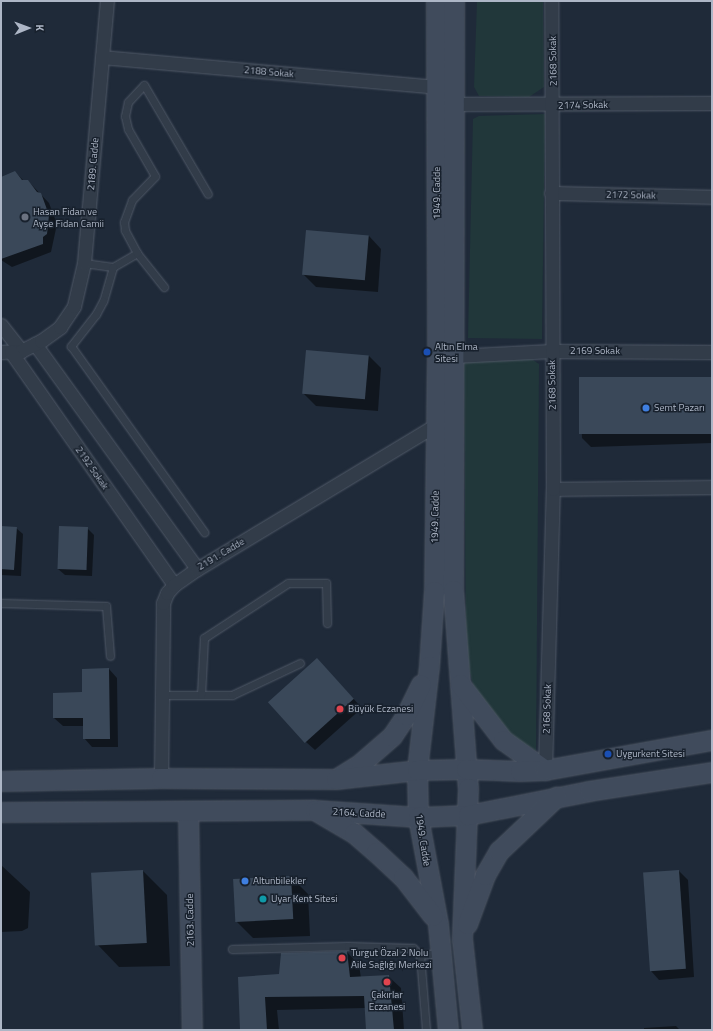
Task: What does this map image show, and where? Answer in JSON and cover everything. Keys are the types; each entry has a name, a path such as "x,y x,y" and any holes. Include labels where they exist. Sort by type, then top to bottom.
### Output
{"street":[{"name":"2189. Cadde","path":"11,352 35,344 60,327 74,306 84,263 107,1"},
{"name":"1949. Cadde","path":"436,1 437,424 434,591 429,666 417,770 418,817 438,924 448,1030"},
{"name":"1949. Cadde","path":"454,1 453,590 468,815 462,939 472,1030"},
{"name":"2168 Sokak","path":"545,770 553,489 551,194 554,105 551,1"},
{"name":"2188 Sokak","path":"102,57 436,87"},
{"name":"2174 Sokak","path":"454,104 554,105 712,103"},
{"name":"2172 Sokak","path":"551,194 712,197"},
{"name":"2192 Sokak","path":"1,325 11,352 174,585"},
{"path":"35,344 197,568"},
{"name":"2169 Sokak","path":"454,356 552,351 712,352"},
{"name":"2191. Cadde","path":"161,778 162,603 174,585 197,568 437,424"},
{"path":"553,489 712,487"},
{"path":"336,779 361,763 392,736 412,705 429,666"},
{"path":"459,683 503,740 545,770"},
{"path":"1,782 161,778 336,779 417,770 545,770 712,740"},
{"name":"2164. Cadde","path":"1,812 315,810 418,817 468,815 556,797 712,772"},
{"path":"462,939 485,875 499,851 556,797"},
{"path":"315,810 354,832 403,877 428,907 438,924"},
{"name":"2163. Cadde","path":"188,811 192,1030"}],"lane":[{"path":"164,287 137,253 125,230 125,214 132,200 155,176 128,129 125,116 131,97 144,85 208,194"},
{"path":"84,263 113,267 137,253"},
{"path":"113,267 103,301 71,346 204,532"},
{"path":"201,695 204,638 288,583 326,583 327,623"},
{"path":"1,603 106,606 110,656"},
{"path":"162,695 232,695 300,663"},
{"path":"232,949 405,946 413,948 420,955 426,1030"},
{"path":"420,955 441,953"}],"green space":[{"path":"477,1 543,1 544,87 529,97 479,96 474,87"},
{"path":"545,114 542,339 468,338 473,119 479,116"},
{"path":"527,356 539,364 536,751 516,739 494,717 474,689 466,656 464,357"}],"building":[{"name":"Hasan Fidan ve Ayşe Fidan Camii","path":"15,171 22,180 28,180 37,192 41,193 49,215 47,234 43,237 43,244 1,259 1,177"},
{"path":"306,230 369,235 365,280 302,275"},
{"path":"306,350 369,355 365,399 302,394"},
{"name":"Semt Pazarı","path":"579,377 712,377 712,434 579,434"},
{"path":"1,526 17,527 14,570 1,569"},
{"path":"59,526 88,527 86,570 57,569"},
{"path":"317,658 354,699 305,743 268,702"},
{"path":"109,668 110,739 83,739 83,718 53,718 53,693 82,692 82,669"},
{"path":"143,870 147,943 95,946 91,873"},
{"path":"679,870 686,969 650,971 643,873"},
{"name":"Uyar Kent Sitesi","path":"291,876 293,919 235,922 233,879"},
{"path":"347,951 350,977 389,975 394,1030 366,1030 364,996 265,997 267,1030 240,1030 238,977 279,974 281,953"}],"place":[{"name":"Hasan Fidan ve Ayşe Fidan Camii","path":"25,217"},
{"name":"Altın Elma Sitesi","path":"427,352"},
{"name":"Semt Pazarı","path":"646,408"},
{"name":"Büyük Eczanesi","path":"340,709"},
{"name":"Uygurkent Sitesi","path":"608,754"},
{"name":"Altunbilekler","path":"245,881"},
{"name":"Uyar Kent Sitesi","path":"263,899"},
{"name":"Turgut Özal 2 Nolu Aile Sağlığı Merkezi","path":"342,958"},
{"name":"Çakırlar Eczanesi","path":"387,982"}]}
